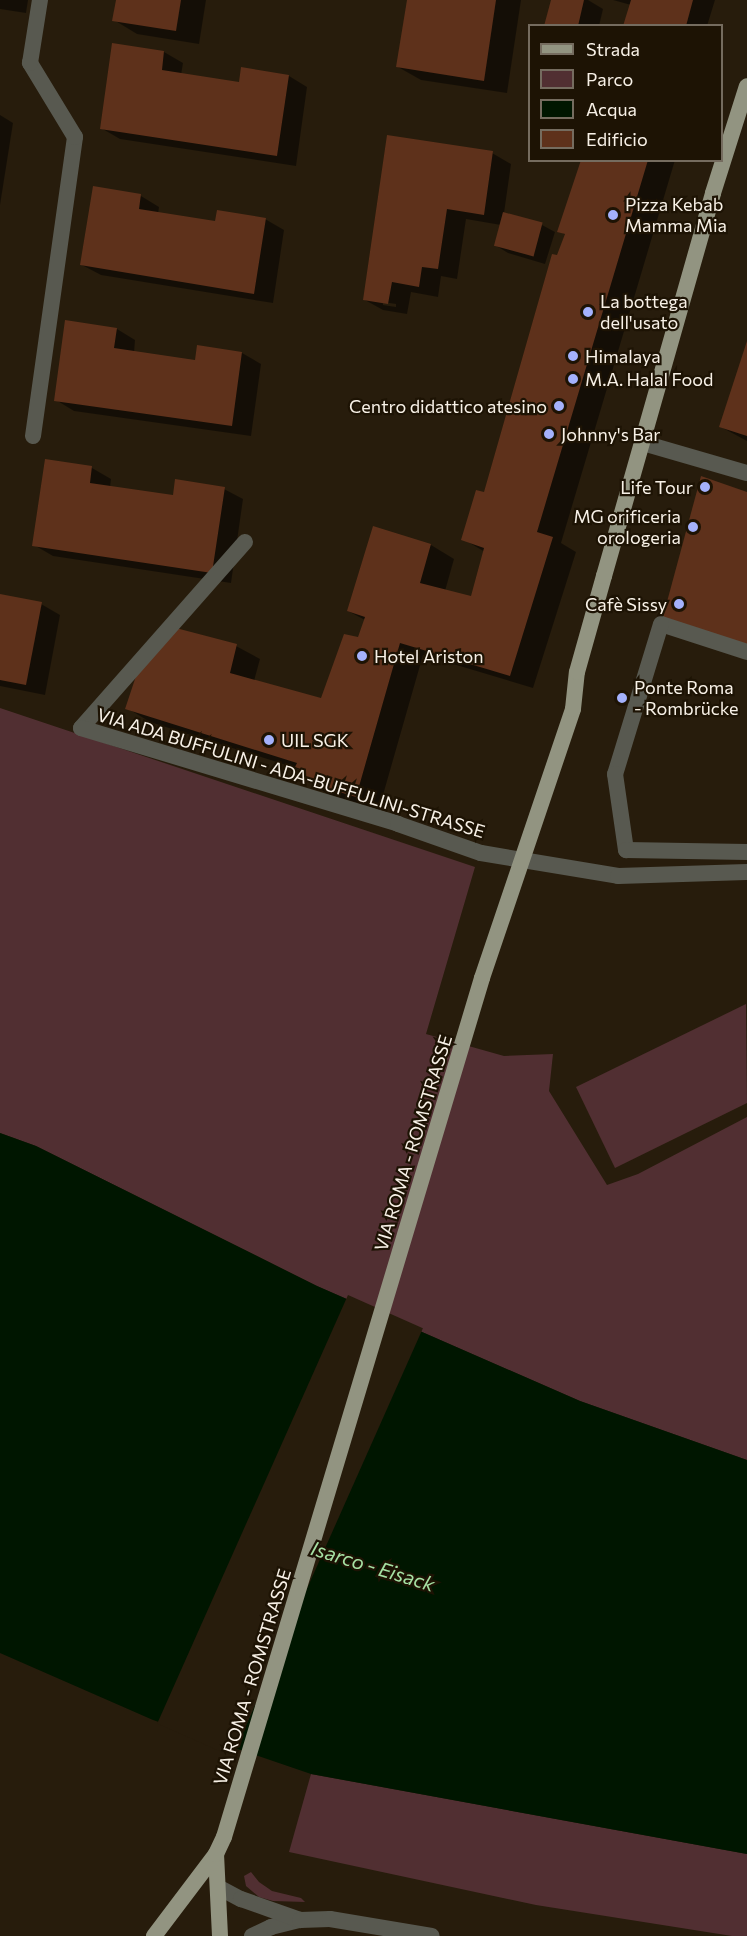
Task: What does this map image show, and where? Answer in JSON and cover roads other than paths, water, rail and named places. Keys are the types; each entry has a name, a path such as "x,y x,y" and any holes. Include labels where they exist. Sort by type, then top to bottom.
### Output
{"main road":[{"name":"VIA ROMA - ROMSTRASSE","path":"723,162 747,86"},
{"name":"VIA ROMA - ROMSTRASSE","path":"154,1936 216,1854 224,1837 482,978 573,709 577,672 723,162"},
{"name":"VIA ROMA - ROMSTRASSE","path":"216,1854 220,1936"}],"street":[{"path":"33,436 75,137 30,63 40,0"},
{"path":"643,443 747,473"},
{"name":"VIA ADA BUFFULINI - ADA-BUFFULINI-STRASSE","path":"245,542 81,728 398,824 481,854 520,861"},
{"path":"747,652 661,624 615,774 626,850 747,852"},
{"path":"520,861 618,876 747,872"},
{"path":"218,1887 260,1907 300,1920"},
{"path":"252,1936 271,1927 300,1920 330,1920 432,1936"}],"water":[{"name":"Isarco - Eisack","path":"0,1133 36,1146 317,1286 580,1401 747,1460 747,1854 311,1774 153,1720 0,1653"}],"place":[{"name":"Pizza Kebab Mamma Mia","path":"613,215"},
{"name":"La bottega dell'usato","path":"588,312"},
{"name":"Himalaya","path":"573,356"},
{"name":"M.A. Halal Food","path":"573,379"},
{"name":"Centro didattico atesino","path":"559,406"},
{"name":"Johnny's Bar","path":"549,434"},
{"name":"Life Tour","path":"705,487"},
{"name":"MG orificeria orologeria","path":"693,527"},
{"name":"Cafè Sissy","path":"679,604"},
{"name":"Hotel Ariston","path":"362,656"},
{"name":"Ponte Roma - Rombrücke","path":"622,698"},
{"name":"UIL SGK","path":"269,740"}]}
